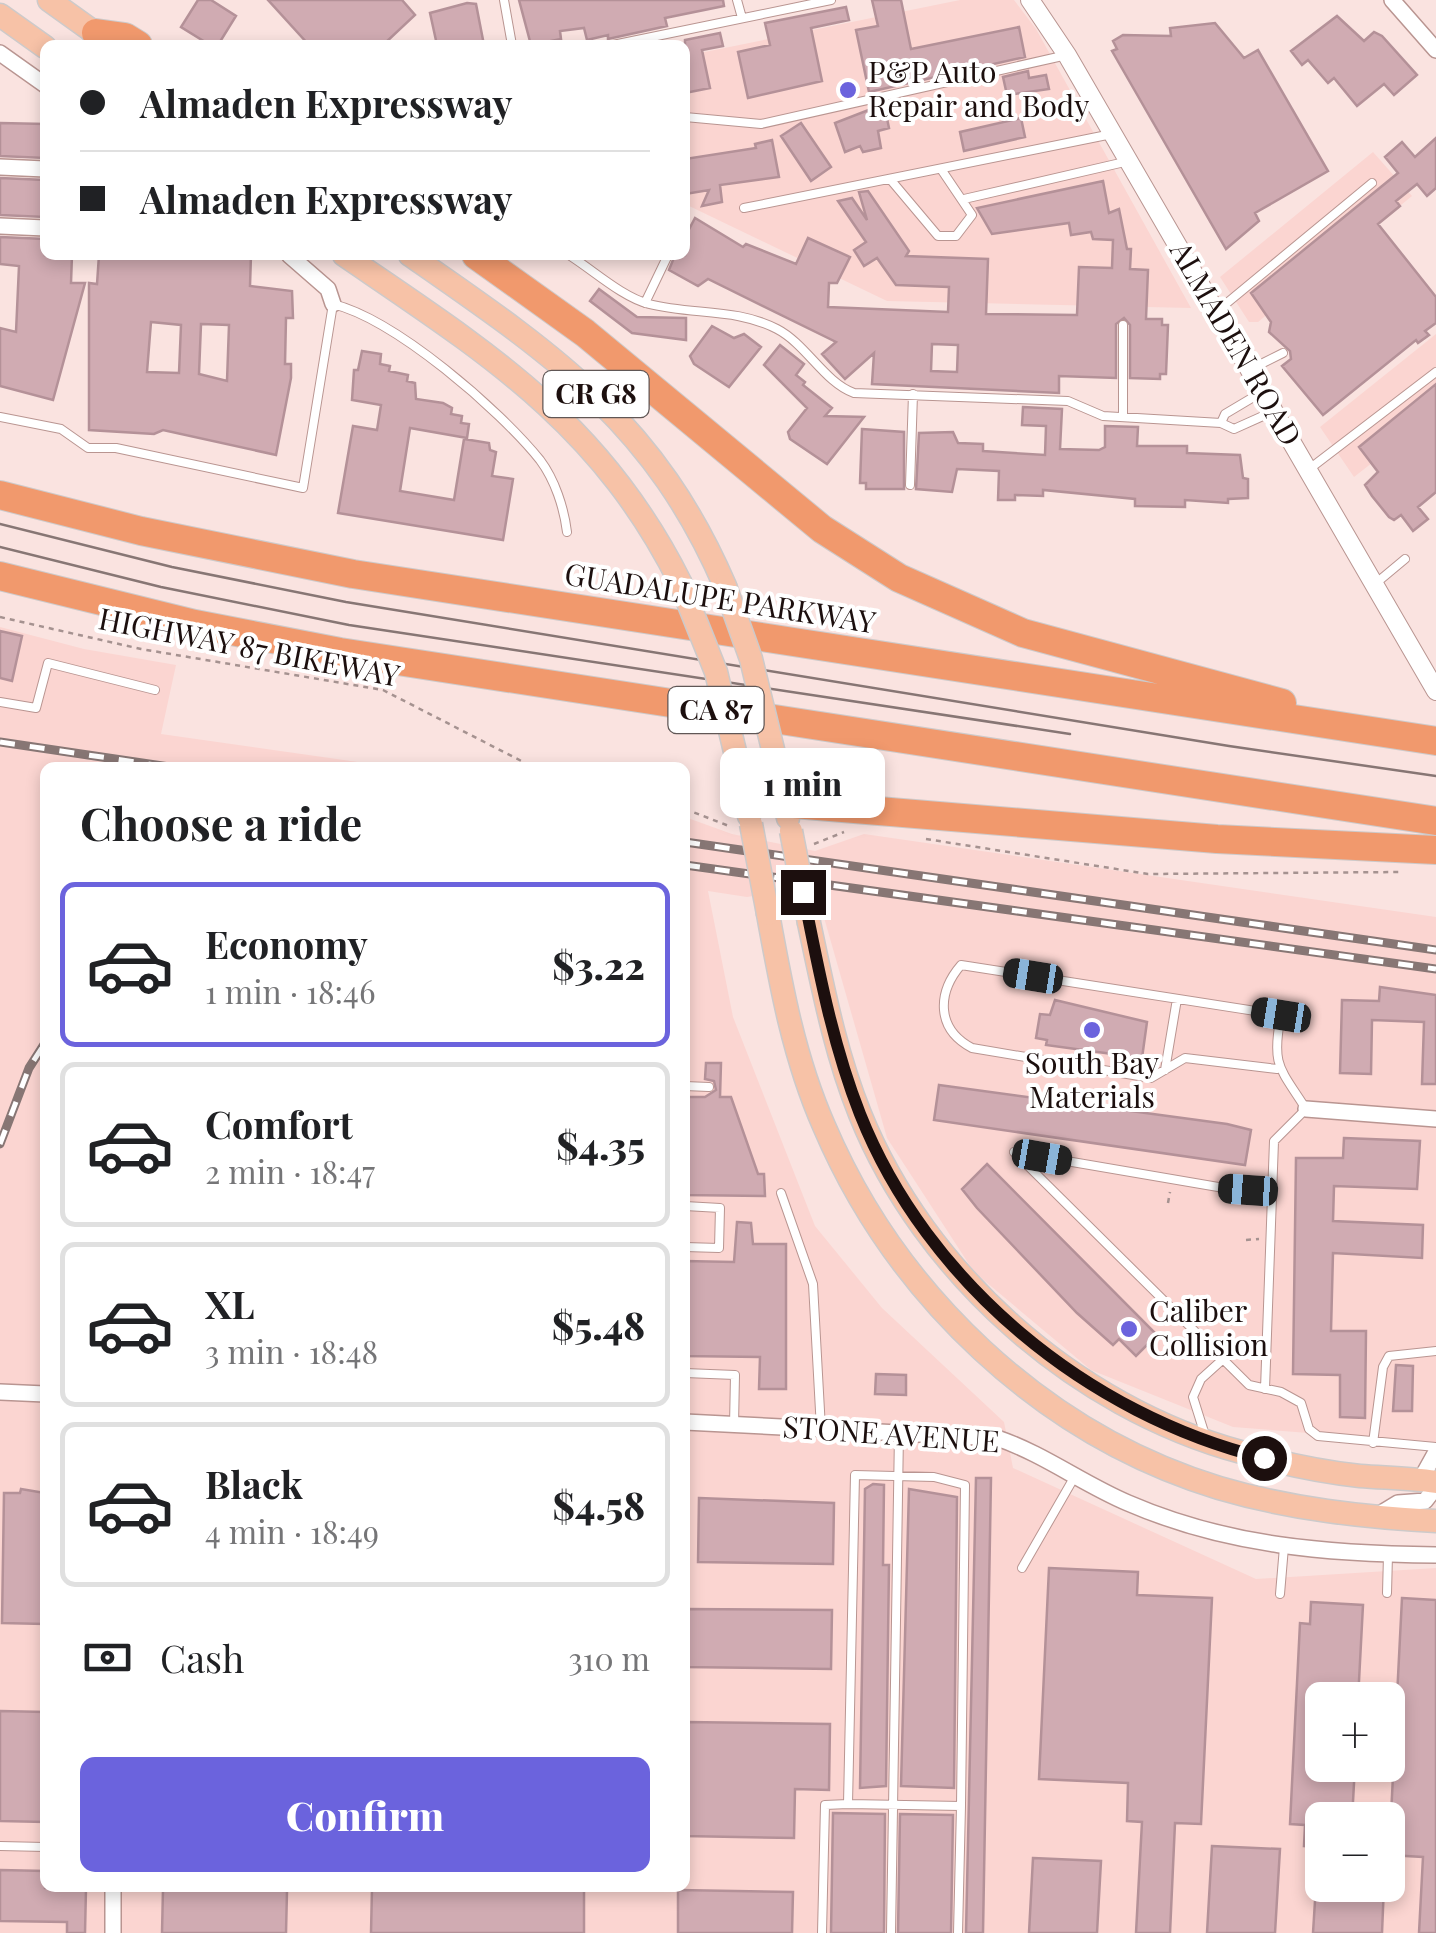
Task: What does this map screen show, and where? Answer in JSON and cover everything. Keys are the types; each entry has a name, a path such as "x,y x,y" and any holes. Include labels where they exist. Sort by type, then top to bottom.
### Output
{"highway":[{"path":"104,39 130,40"},
{"path":"483,260 585,333 822,529 898,578 1022,634 1266,698 1295,707 1312,722"},
{"name":"GUADALUPE PARKWAY","path":"0,495 159,535 353,574 1436,741"},
{"name":"CA 87","path":"0,576 195,624 340,652 1436,820"},
{"path":"747,819 792,827 1198,838 1436,850"}],"main road":[{"path":"49,0 104,39"},
{"path":"0,15 40,43"},
{"name":"CR G8","path":"351,260 478,347 560,414 637,504 680,582 716,672 793,1038 843,1170 898,1257 957,1327 1056,1409 1148,1459 1255,1497 1376,1517 1436,1521"},
{"name":"CR G8","path":"417,260 523,332 604,402 676,491 725,586 751,659 792,827 838,1054 885,1167 954,1267 1053,1358 1125,1405 1209,1442 1323,1471 1431,1483"}],"street":[{"name":"ALMADEN ROAD","path":"1030,0 1068,55 1249,370 1428,669 1436,691"},
{"path":"1392,0 1436,50"},
{"path":"1,56 40,82"},
{"path":"0,168 40,169"},
{"path":"0,226 40,228"},
{"path":"295,260 328,289 333,304"},
{"path":"1306,1109 1436,1118"},
{"path":"0,1392 40,1394"},
{"name":"STONE AVENUE","path":"690,1422 998,1438 1026,1448 1126,1503 1180,1523 1284,1548 1436,1556"},
{"path":"1376,1517 1398,1503 1425,1501 1436,1450"},
{"path":"113,1933 114,1892"}],"lane":[{"path":"504,0 511,40"},
{"path":"738,0 742,18"},
{"path":"636,40 831,0"},
{"path":"690,117 761,124 1068,55"},
{"path":"744,208 1112,134"},
{"path":"964,199 1129,161"},
{"path":"890,179 938,236 946,238 956,236 970,220 971,209 941,169"},
{"path":"1216,312 1372,183"},
{"path":"577,260 646,303 760,320 803,345 848,391 1068,401 1094,414 1221,424 1234,429 1274,412"},
{"path":"646,303 666,260"},
{"path":"0,417 61,430 88,448 116,448 303,488 333,304 362,312 481,398 542,463 564,508 567,532"},
{"path":"1123,417 1124,325"},
{"path":"1249,370 1283,354"},
{"path":"1308,470 1436,372"},
{"path":"1221,424 1225,414 1262,392"},
{"path":"910,486 913,394"},
{"path":"1375,584 1405,559"},
{"path":"0,702 36,708 48,663 155,690"},
{"path":"1266,1388 1274,1140 1306,1109 1277,1069 1274,1054 1281,1015 962,965 946,982 945,1020 957,1040 972,1048 1151,1078 1185,1058 1277,1069"},
{"path":"1165,1070 1177,999"},
{"path":"690,1086 709,1087"},
{"path":"1272,1191 1224,1188 1014,1152 1249,1385 1301,1403 1309,1429 1318,1436 1436,1450"},
{"path":"781,1193 812,1284 822,1429"},
{"path":"690,1206 720,1208 718,1248 690,1247"},
{"path":"1374,1443 1383,1367 1389,1356 1436,1351"},
{"path":"1209,1442 1193,1397 1201,1378 1222,1360"},
{"path":"690,1373 735,1375 734,1425"},
{"path":"891,1933 899,1432"},
{"path":"848,1804 855,1476 934,1477 965,1485 958,1933"},
{"path":"1022,1568 1075,1476"},
{"path":"1280,1594 1284,1548"},
{"path":"1387,1592 1388,1555"},
{"path":"822,1933 826,1805 961,1806"},
{"path":"0,1846 40,1846"}],"path":[{"name":"HIGHWAY 87 BIKEWAY","path":"0,617 140,650 384,690 522,762"},
{"path":"690,810 747,819"},
{"path":"792,827 814,844 848,830"},
{"path":"916,837 1148,874 1399,872"},
{"path":"1168,1203 1170,1190"},
{"path":"1246,1240 1260,1240"}],"shaded area":[{"path":"960,0 1014,0 1036,29 1191,308 887,301 690,206 690,55"},
{"path":"1373,152 1412,196 1258,322 1249,322 1220,277"},
{"path":"1436,334 1436,413 1354,477 1320,427"},
{"path":"0,627 84,649 176,665 161,734 358,762 40,762 40,1892 690,1892 690,819 732,834 815,851 864,834 1436,917 1436,1443 1233,1427 1091,1370 974,1272 887,1138 815,886 747,897 708,891 733,1017 815,1226 882,1308 1004,1422 1013,1468 1256,1579 1436,1568 1436,1933 0,1933"}],"building":[{"path":"198,0 211,0 236,16 221,40 202,40 181,27"},
{"path":"268,0 402,0 415,15 388,40 304,40"},
{"path":"519,0 723,0 724,6 665,18 667,26 608,39 608,35 587,40 584,28 560,31 561,39 530,40"},
{"path":"872,0 901,0 911,49 1019,27 1025,57 869,92 856,30 878,26"},
{"path":"476,4 483,40 436,40 430,13"},
{"path":"846,7 849,20 811,28 822,81 748,98 738,52 770,45 765,23"},
{"path":"1337,16 1364,41 1374,32 1382,36 1417,75 1394,95 1384,84 1357,106 1334,78 1328,83 1308,60 1302,65 1291,51"},
{"path":"1215,23 1244,58 1258,50 1328,171 1255,213 1259,221 1226,249 1112,51 1117,49 1113,41 1123,35 1171,36 1170,28"},
{"path":"720,33 723,46 702,50 710,88 690,92 690,40 685,40"},
{"path":"1028,71 1029,78 1046,75 1049,89 1007,95 1003,77"},
{"path":"884,104 889,128 878,131 881,148 863,152 860,146 845,152 835,123"},
{"path":"1021,118 1025,137 964,151 960,132"},
{"path":"0,123 40,124 40,158 0,156"},
{"path":"801,123 831,167 811,181 781,136"},
{"path":"1436,138 1436,188 1427,196 1417,184 1396,201 1400,206 1378,224 1436,297 1436,323 1425,331 1429,335 1418,343 1416,340 1323,415 1282,366 1291,359 1290,351 1269,332 1271,322 1251,293 1398,173 1385,157 1402,142 1415,157"},
{"path":"772,140 779,177 720,185 722,202 702,206 709,190 690,193 690,158 756,148 755,144"},
{"path":"0,178 40,180 40,217 0,215"},
{"path":"1103,181 1109,213 1119,209 1127,249 1131,249 1130,269 1148,270 1146,319 1162,319 1162,325 1168,325 1166,374 1160,374 1160,379 1130,378 1130,325 1124,318 1116,324 1116,378 1059,376 1059,393 872,384 874,353 845,379 822,354 836,342 708,279 698,286 669,270 673,260 690,260 690,228 695,218 743,247 746,244 796,264 808,238 850,257 837,283 829,283 828,307 948,312 949,287 896,285 877,258 864,266 854,250 866,242 838,201 852,198 867,220 859,192 868,191 909,251 906,256 988,259 986,314 1077,315 1079,267 1112,268 1113,240 1093,239 1091,232 1071,235 1069,223 992,234 977,208","holes":["932,344 958,345 957,372 931,371"]},
{"path":"0,237 40,239 40,260 72,260 71,283 85,283 53,400 0,386 0,328 16,332 19,266 0,264"},
{"path":"99,260 251,260 250,286 292,291 293,318 286,318 285,364 291,364 291,378 276,455 163,430 154,434 89,430 89,283 97,284","holes":["151,322 181,325 179,373 147,372","201,324 229,325 227,381 199,374"]},
{"path":"599,289 637,317 686,318 686,340 632,333 590,301"},
{"path":"712,326 734,338 744,334 761,347 729,387 694,364 690,356"},
{"path":"780,345 804,364 796,375 805,382 803,385 832,408 825,416 864,417 827,464 790,439 788,432 807,408 764,365"},
{"path":"362,351 381,354 380,364 390,366 389,371 408,375 407,381 415,383 416,399 443,403 452,408 451,414 462,416 461,423 469,424 467,438 410,428 400,491 454,500 464,439 489,443 490,450 496,452 492,476 513,479 503,540 338,513 353,426 377,430 381,405 352,400 354,370 358,370"},
{"path":"1436,384 1436,492 1418,507 1428,519 1413,531 1401,515 1394,520 1389,517 1372,496 1365,485 1378,472 1359,447"},
{"path":"1023,407 1062,409 1060,449 1099,450 1105,447 1105,426 1138,427 1137,446 1187,446 1187,453 1240,455 1243,478 1248,479 1248,498 1228,499 1228,503 1185,500 1185,507 1135,506 1135,499 1043,490 1043,496 1015,495 1015,500 998,500 999,471 957,469 952,492 916,489 919,433 953,432 958,443 983,444 983,451 1045,455 1046,426 1022,425"},
{"path":"862,429 904,432 904,489 866,489 866,483 860,483"},
{"path":"0,631 22,636 12,681 0,678"},
{"path":"1380,987 1436,995 1436,1084 1422,1084 1424,1022 1372,1020 1371,1074 1340,1073 1342,1000 1379,1001"},
{"name":"South Bay Materials","path":"1055,1000 1147,1022 1142,1058 1046,1045 1047,1040 1036,1038 1040,1014 1050,1015"},
{"path":"706,1063 721,1063 720,1097 731,1097 758,1174 764,1174 765,1196 690,1195 690,1097 705,1097 716,1090 714,1081 705,1079"},
{"path":"939,1085 1251,1130 1245,1165 934,1120"},
{"path":"1344,1138 1420,1141 1417,1189 1334,1186 1333,1221 1423,1225 1422,1258 1333,1253 1331,1331 1366,1331 1365,1418 1340,1417 1340,1375 1293,1374 1296,1158 1343,1158"},
{"path":"987,1164 1157,1335 1136,1356 1119,1339 1113,1345 1077,1313 962,1189"},
{"path":"737,1222 751,1223 753,1244 786,1244 786,1389 759,1389 760,1357 690,1356 690,1261 734,1262"},
{"path":"1396,1365 1413,1366 1412,1411 1393,1411"},
{"path":"876,1374 906,1375 906,1395 875,1394"},
{"path":"976,1478 991,1478 983,1933 966,1933"},
{"path":"873,1484 884,1485 883,1565 889,1565 886,1786 860,1788 865,1489"},
{"path":"21,1489 40,1492 40,1624 2,1623 4,1493 20,1493"},
{"path":"909,1489 957,1497 954,1788 901,1786"},
{"path":"699,1498 834,1503 833,1564 698,1562"},
{"path":"1049,1568 1138,1572 1137,1595 1212,1598 1201,1824 1175,1823 1170,1933 1136,1933 1142,1822 1127,1821 1128,1783 1039,1779"},
{"path":"1402,1598 1436,1600 1436,1933 1419,1933 1423,1857 1405,1856 1405,1802 1392,1802 1393,1782 1405,1782 1405,1682 1398,1682"},
{"path":"1311,1602 1363,1605 1359,1682 1305,1682 1305,1782 1354,1782 1353,1802 1305,1802 1305,1825 1290,1824 1300,1623 1310,1624"},
{"path":"690,1609 832,1610 831,1669 690,1667"},
{"path":"0,1711 40,1712 40,1822 0,1821"},
{"path":"690,1722 830,1724 829,1790 795,1789 794,1838 690,1836"},
{"path":"833,1813 885,1814 884,1933 831,1933"},
{"path":"900,1814 953,1815 951,1933 898,1933"},
{"path":"1212,1846 1280,1849 1275,1933 1207,1933"},
{"path":"1033,1858 1101,1861 1097,1933 1029,1933"},
{"path":"0,1870 40,1871 40,1892 86,1892 85,1933 67,1933 67,1922 0,1921"},
{"path":"163,1892 287,1892 286,1933 162,1933"},
{"path":"372,1892 584,1892 584,1933 371,1933"},
{"path":"678,1892 793,1892 792,1933 678,1933"},
{"path":"1315,1902 1383,1902 1382,1933 1313,1933"}],"tram line":[{"path":"0,524 172,567 346,602 1229,746 1436,776"},
{"path":"0,547 161,587 349,625 1070,734"}],"railway":[{"path":"0,742 135,762"},
{"path":"690,843 1436,950"},
{"path":"690,866 1436,969"},
{"path":"0,1144 29,1068 40,1051"}],"place":[{"name":"P&P Auto Repair and Body","path":"848,90"},
{"name":"South Bay Materials","path":"1092,1030"},
{"name":"Caliber Collision","path":"1129,1329"}],"route":[{"path":"803,892 838,1054 861,1116 885,1167 954,1267 1004,1318 1053,1358 1125,1405 1209,1442 1264,1458"}]}
